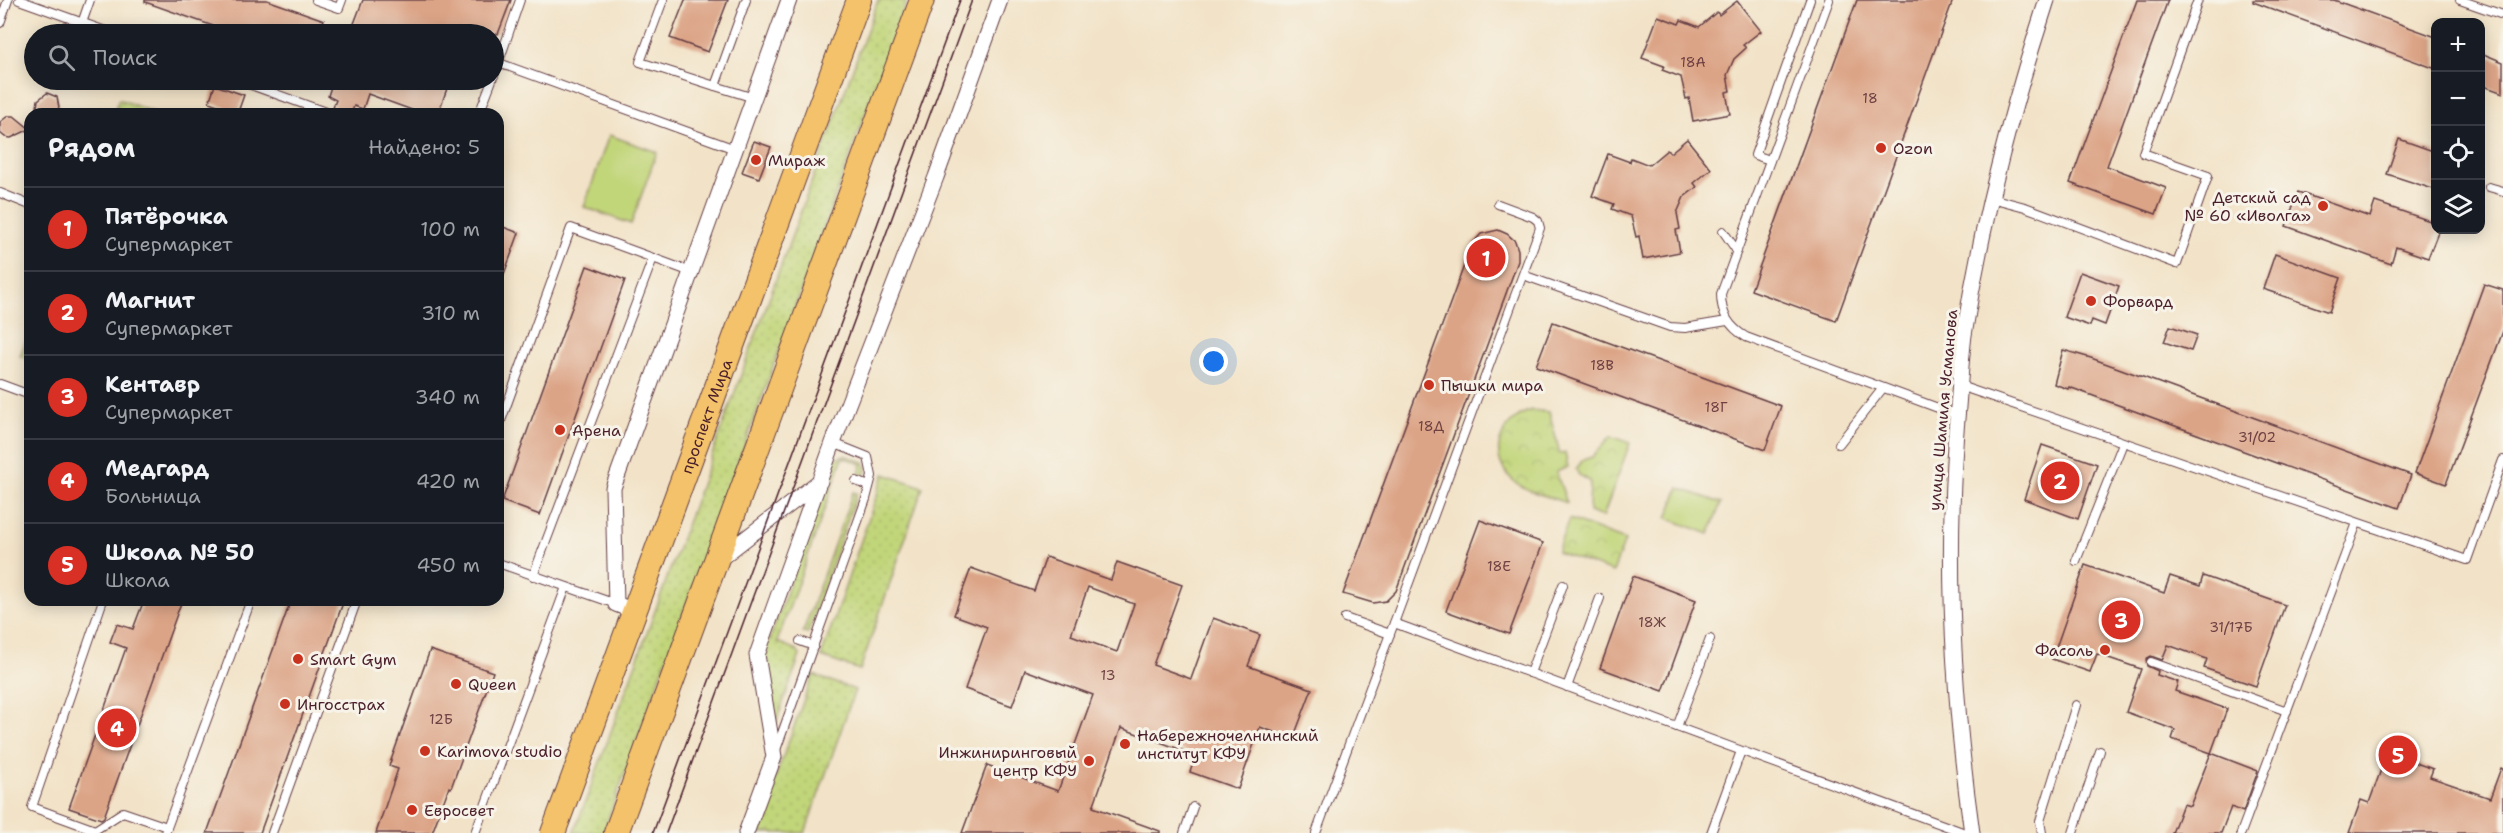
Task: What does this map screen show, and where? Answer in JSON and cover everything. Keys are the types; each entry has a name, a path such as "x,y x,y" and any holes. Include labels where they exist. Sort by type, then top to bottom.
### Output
{"main road":[{"name":"проспект Мира","path":"553,833 626,608 859,0"},
{"path":"616,833 922,0"}],"street":[{"path":"626,608 613,488 789,0"},
{"path":"746,833 774,757 757,655 833,443 936,177 1000,0"},
{"name":"улица Шамиля Усманова","path":"1972,833 1954,675 1951,544 1952,473 1964,337 1991,198 2023,75 2048,0"},
{"path":"716,561 820,481"}],"lane":[{"path":"0,23 8,0"},
{"path":"19,0 84,24"},
{"path":"81,23 90,0"},
{"path":"316,0 339,8 342,0"},
{"path":"504,48 520,0"},
{"path":"663,0 640,62 754,98"},
{"path":"715,86 746,0"},
{"path":"1770,160 1755,154 1810,0"},
{"path":"1829,0 1721,294 1721,304 1727,321 1746,337 1957,415"},
{"path":"1991,198 2025,207 2177,264 2208,176 2143,153 2198,0"},
{"path":"2460,0 2503,15"},
{"path":"504,65 735,149"},
{"path":"265,90 314,108"},
{"path":"481,108 488,90"},
{"path":"2489,187 2503,191"},
{"path":"0,194 24,203"},
{"path":"1316,833 1540,224 1533,217 1498,204"},
{"path":"504,413 572,228 691,272"},
{"path":"1723,231 1737,251"},
{"path":"533,576 653,258"},
{"path":"1523,275 1670,327 1684,328 1727,321"},
{"path":"0,384 24,393"},
{"path":"1960,386 2467,560 2503,460"},
{"path":"1839,444 1883,388"},
{"path":"774,757 872,476 868,457 833,443"},
{"path":"2076,561 2123,443"},
{"path":"856,482 870,486"},
{"path":"2241,833 2357,523"},
{"path":"504,565 626,608"},
{"path":"1530,673 1563,585"},
{"path":"475,833 566,587"},
{"path":"1567,687 1600,598"},
{"path":"101,606 32,807 95,830 123,812 166,830 249,606"},
{"path":"272,833 355,606"},
{"path":"1345,618 1390,634"},
{"path":"1394,623 1965,833"},
{"path":"1677,727 1710,639"},
{"path":"800,641 814,646"},
{"path":"2151,662 2287,711"},
{"path":"2042,833 2040,821 2076,705"},
{"path":"2073,833 2100,750"},
{"path":"1713,832 1741,751"},
{"path":"1184,833 1193,807"}],"green space":[{"path":"878,0 907,0 603,833 574,833"},
{"path":"119,99 142,108 115,108"},
{"path":"609,135 657,152 631,224 584,207"},
{"path":"24,345 24,358 20,356"},
{"path":"1532,410 1549,412 1560,454 1565,453 1568,467 1556,472 1567,503 1521,486 1506,473 1501,463 1499,452 1504,432 1520,415"},
{"path":"1611,436 1630,443 1603,517 1589,512 1590,481 1579,475 1576,469 1583,460 1592,457"},
{"path":"844,455 864,462 867,468 864,475 859,474 862,464 843,457 777,642 797,650 800,655 776,722 766,668 766,650 834,460"},
{"path":"884,474 923,487 860,670 821,657"},
{"path":"1679,488 1721,503 1709,534 1667,518"},
{"path":"853,492 857,493 808,633 803,632"},
{"path":"1569,519 1625,540 1613,572 1557,552"},
{"path":"813,675 855,690 805,833 755,833"}],"building":[{"path":"145,0 267,0 324,20 323,24 208,24 145,2"},
{"path":"363,0 511,0 502,24 354,24"},
{"path":"685,0 728,0 708,52 670,38"},
{"path":"1857,0 1953,0 1836,321 1751,290"},
{"path":"2137,0 2168,0 2107,166 2166,188 2156,214 2070,183"},
{"path":"2253,0 2334,0 2431,35 2431,67 2253,2"},
{"path":"1737,1 1761,31 1743,45 1746,48 1734,59 1727,75 1730,91 1726,92 1730,114 1693,121 1689,98 1686,99 1681,77 1662,70 1664,66 1642,58 1658,16 1679,24 1681,20 1699,27 1717,12 1719,15"},
{"path":"2485,55 2503,62 2503,93 2485,86"},
{"path":"213,90 230,90 244,95 239,108 226,108 209,102"},
{"path":"330,90 446,90 440,108 406,108 368,94 363,108 354,106 353,108 333,108 336,100 328,96"},
{"path":"47,93 57,97 59,108 37,108 38,100"},
{"path":"8,116 14,116 24,124 24,132 11,138 5,137 0,133 0,122"},
{"path":"1687,139 1711,169 1694,183 1697,187 1684,197 1677,213 1680,229 1676,230 1680,252 1643,259 1639,236 1636,237 1631,216 1612,209 1614,204 1592,196 1608,154 1630,162 1631,158 1649,165 1667,150 1670,153"},
{"path":"2399,139 2431,150 2431,188 2387,174"},
{"name":"Мираж","path":"754,141 771,147 759,178 742,172"},
{"path":"2298,192 2370,217 2375,202 2431,221 2431,234 2437,234 2428,258 2396,247 2391,264 2286,226"},
{"path":"504,227 519,233 504,274"},
{"path":"1498,230 1515,241 1518,261 1396,591 1386,601 1373,603 1343,594 1472,244 1481,234"},
{"path":"2275,254 2341,278 2329,312 2263,289"},
{"path":"587,266 625,280 540,515 504,502 504,495"},
{"name":"Форвард","path":"2080,272 2119,286 2105,325 2092,320 2090,326 2064,317"},
{"path":"2484,284 2503,290 2503,331 2446,484 2415,473"},
{"path":"1553,322 1781,406 1765,450 1536,366"},
{"path":"2170,326 2197,335 2191,351 2164,342"},
{"path":"2063,350 2091,358 2411,475 2399,508 2069,387 2068,389 2054,384"},
{"path":"2042,445 2097,464 2078,519 2024,499"},
{"path":"1480,520 1543,543 1509,634 1446,611"},
{"path":"1046,557 1111,580 1117,562 1182,585 1153,665 1191,679 1213,618 1260,635 1248,666 1312,689 1293,739 1260,727 1238,789 1190,772 1196,755 1121,728 1093,807 1160,831 1160,833 962,833 987,765 1058,791 1093,695 1025,670 1012,706 965,689 987,627 954,615 971,568 1034,591","holes":["1088,587 1134,604 1117,652 1071,635"]},
{"path":"2085,565 2164,593 2170,576 2200,586 2203,576 2285,605 2256,686 2204,668 2207,659 2168,645 2162,660 2151,656 2146,659 2147,666 2158,671 2157,675 2178,682 2175,691 2227,709 2211,753 2172,739 2175,730 2126,712 2141,669 2097,654 2090,672 2052,659"},
{"path":"1633,576 1696,600 1663,691 1600,668"},
{"path":"142,606 180,606 104,817 101,819 69,808 126,648 110,642 117,624 133,629"},
{"path":"289,606 342,606 260,833 207,833"},
{"path":"430,650 493,672 451,788 449,787 432,833 376,833 398,769 389,766"},
{"path":"2211,753 2258,771 2243,812 2231,807 2221,833 2172,833 2183,804 2190,806"},
{"path":"2387,753 2433,769 2430,777 2490,798 2501,768 2503,769 2503,833 2349,833 2361,800 2369,803"}],"tram line":[{"path":"653,833 960,0"},
{"path":"666,833 972,0"}],"place":[{"name":"Ozon","path":"1881,148"},
{"name":"Мираж","path":"756,160"},
{"name":"Детский сад № 60 «Иволга»","path":"2323,206"},
{"name":"Пятёрочка","path":"1486,258"},
{"name":"Форвард","path":"2091,301"},
{"name":"Пышки мира","path":"1429,385"},
{"name":"Арена","path":"560,430"},
{"name":"Магнит","path":"2060,481"},
{"name":"Кентавр","path":"2121,620"},
{"name":"Фасоль","path":"2105,650"},
{"name":"Smart Gym","path":"298,659"},
{"name":"Queen","path":"456,684"},
{"name":"Ингосстрах","path":"285,704"},
{"name":"Медгард","path":"117,728"},
{"name":"Набережночелнинский институт КФУ","path":"1125,744"},
{"name":"Karimova studio","path":"425,751"},
{"name":"Школа № 50","path":"2398,755"},
{"name":"Инжиниринговый центр КФУ","path":"1089,761"},
{"name":"Евросвет","path":"412,810"}]}
